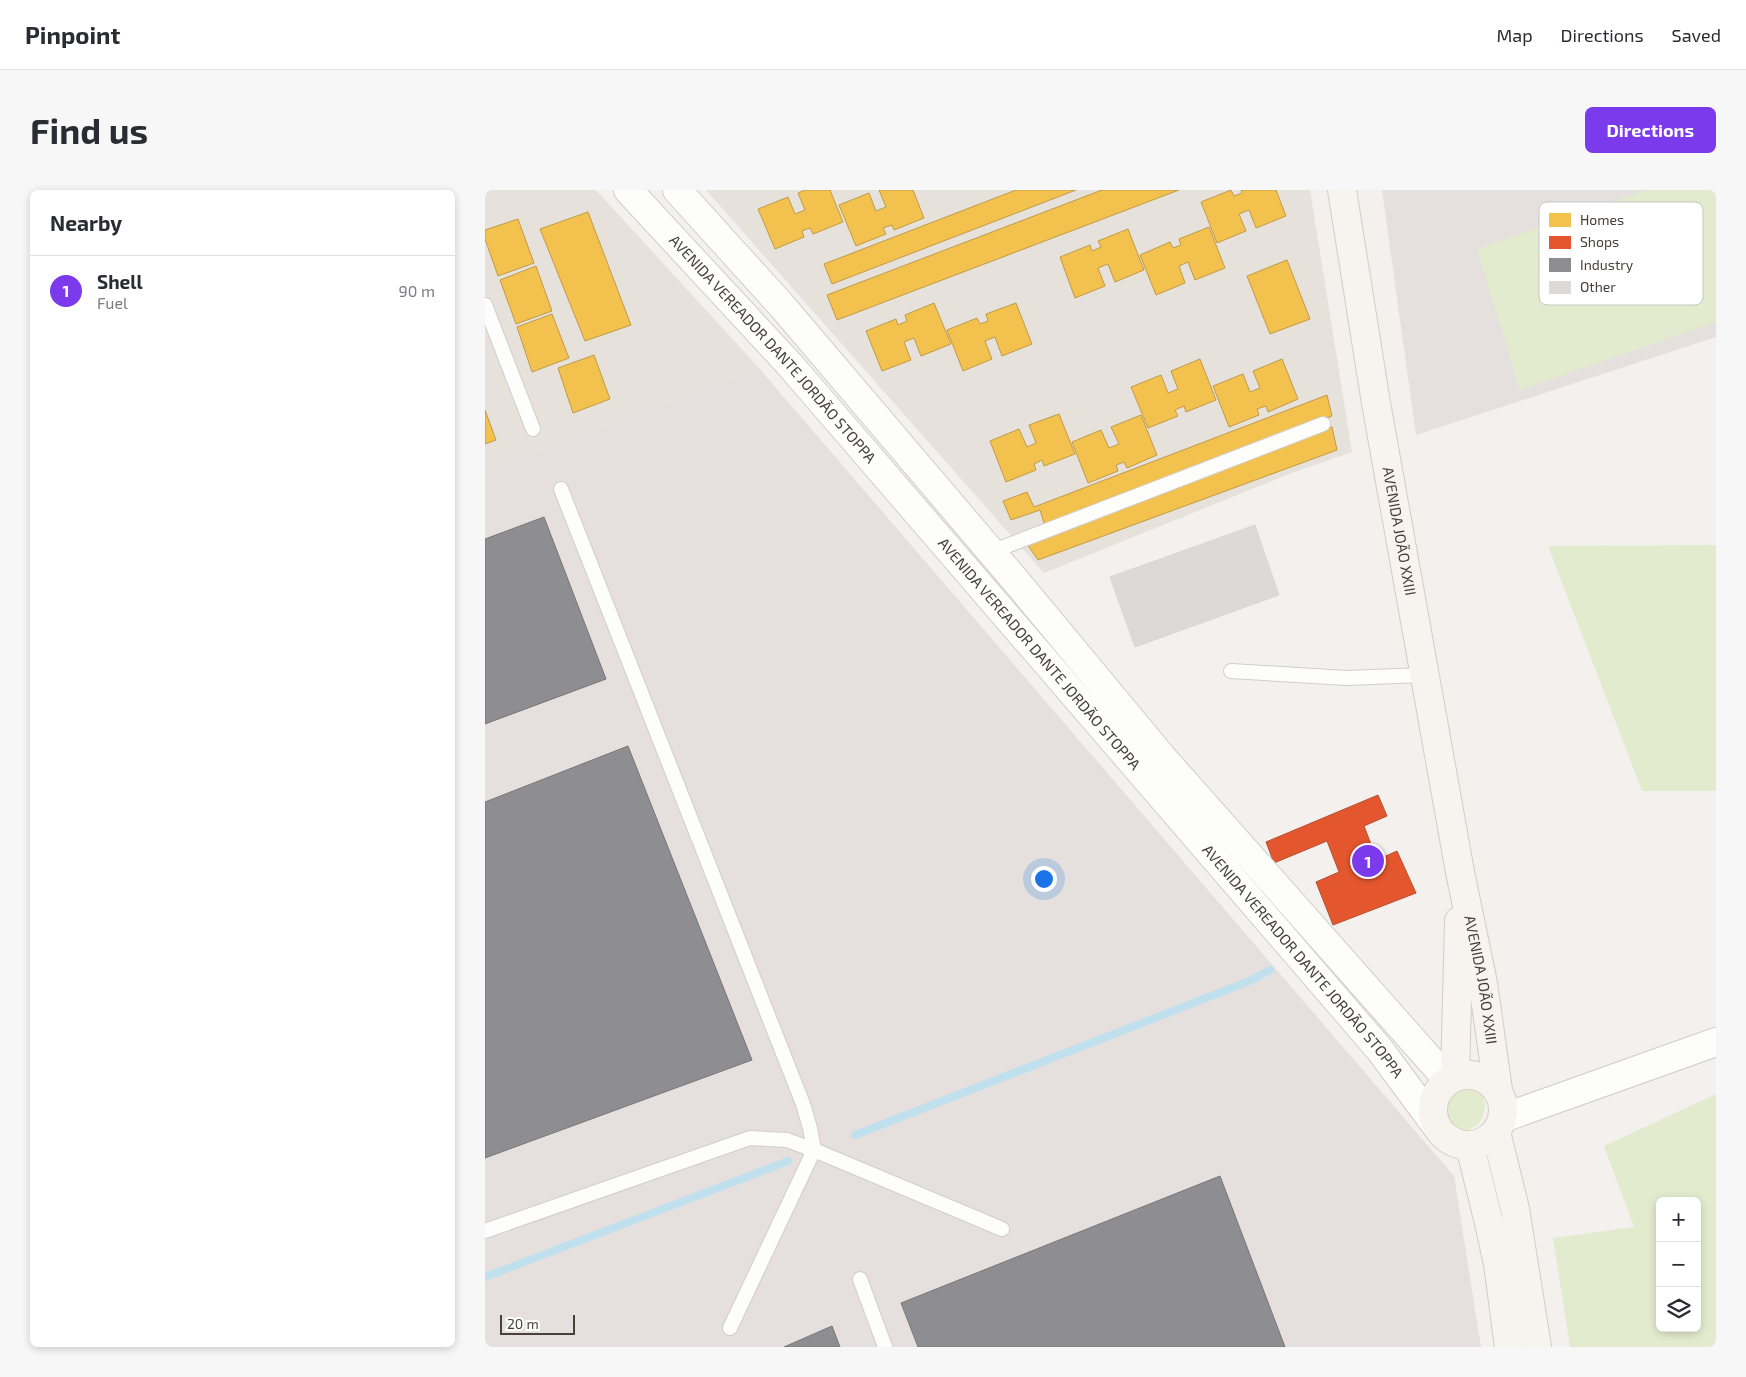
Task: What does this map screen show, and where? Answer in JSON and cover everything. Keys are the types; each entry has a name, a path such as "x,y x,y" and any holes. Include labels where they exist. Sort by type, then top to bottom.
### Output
{"main road":[{"name":"AVENIDA JOÃO XXIII","path":"1342,190 1378,413 1424,675 1460,872 1483,983 1498,1090"},
{"name":"AVENIDA JOÃO XXIII","path":"1452,1078 1460,872"},
{"path":"1500,1125 1485,1141 1470,1146 1455,1143 1445,1137 1437,1128 1433,1115 1433,1102 1439,1089 1452,1078 1466,1073 1484,1077 1498,1090 1504,1103 1500,1125 1537,1347"},
{"path":"1470,1146 1498,1264 1509,1347"}],"street":[{"name":"AVENIDA VEREADOR DANTE JORDÃO STOPPA","path":"628,190 790,365 1113,739 1380,1050 1437,1128"},
{"name":"AVENIDA VEREADOR DANTE JORDÃO STOPPA","path":"677,190 783,306 1162,757 1452,1078"},
{"path":"1500,1125 1716,1042"}],"lane":[{"path":"485,305 533,429"},
{"path":"991,552 1323,424"},
{"path":"561,489 803,1104 810,1128 814,1150 730,1328"},
{"path":"1231,671 1346,678 1424,675"},
{"path":"485,1231 750,1138 787,1140 1002,1229"},
{"path":"860,1279 885,1347"}],"shaded area":[{"path":"485,190 596,190 758,367 485,470"},
{"path":"706,190 1310,190 1352,452 1292,473 1044,573"},
{"path":"1382,190 1716,190 1716,337 1416,435"},
{"path":"758,367 1454,1176 1481,1347 485,1347 485,470"}],"green space":[{"path":"1647,190 1716,190 1716,322 1520,390 1477,249 1539,227 1539,305 1703,305 1703,202 1612,202"},
{"path":"1716,545 1716,791 1642,791 1548,546"},
{"path":"1462,1085 1473,1087 1480,1092 1485,1102 1485,1108 1477,1125 1469,1129 1459,1130 1449,1123 1444,1112 1445,1097 1451,1090"},
{"path":"1716,1094 1716,1347 1570,1347 1553,1238 1634,1227 1604,1146"}],"building: Homes":[{"path":"805,190 830,190 843,222 813,234 810,228 802,231 804,237 775,249 758,209 788,197 795,214 805,210 798,193"},
{"path":"879,190 913,190 924,218 894,230 892,225 883,228 886,234 856,246 839,205 869,193 876,211 886,207"},
{"path":"1016,190 1076,190 832,284 824,264"},
{"path":"1102,190 1179,190 837,320 827,295"},
{"path":"1231,190 1234,196 1242,193 1241,190 1276,190 1286,216 1256,228 1249,210 1239,214 1246,231 1217,243 1201,202"},
{"path":"588,212 631,325 585,341 540,229"},
{"path":"518,219 534,263 498,276 485,239 485,230"},
{"path":"1209,227 1225,268 1195,280 1188,262 1179,266 1185,283 1156,295 1140,255 1170,242 1173,248 1181,245 1179,239"},
{"path":"1128,229 1144,270 1115,282 1108,264 1098,268 1105,286 1075,298 1060,257 1090,245 1092,251 1101,247 1098,241"},
{"path":"1287,260 1310,319 1270,334 1247,276"},
{"path":"536,266 552,311 516,324 500,280"},
{"path":"934,303 951,344 921,356 914,338 904,342 911,360 882,371 866,331 896,319 898,325 907,321 905,315"},
{"path":"1016,303 1032,344 1002,356 995,337 985,341 992,359 963,371 947,330 977,318 980,324 988,321 986,314"},
{"path":"552,314 569,358 532,372 517,327"},
{"path":"594,355 610,399 573,413 558,368"},
{"path":"1200,359 1216,400 1186,412 1184,406 1175,410 1178,416 1148,428 1131,387 1161,375 1168,393 1178,389 1171,371"},
{"path":"1282,359 1298,399 1268,412 1266,406 1257,409 1259,415 1229,427 1213,386 1243,374 1250,392 1260,388 1253,371"},
{"path":"1327,395 1332,416 1045,526 1040,510 1011,520 1003,501 1027,492 1034,507"},
{"path":"485,410 496,440 485,444"},
{"path":"1059,414 1075,454 1044,466 1042,460 1034,464 1036,470 1006,482 990,441 1019,429 1027,447 1036,443 1029,425"},
{"path":"1141,415 1157,455 1127,468 1124,462 1116,465 1118,471 1088,483 1072,442 1101,430 1109,448 1119,444 1111,427"},
{"path":"1332,427 1337,450 1038,560 1025,541"}],"building: Shops":[{"path":"1378,795 1387,816 1364,826 1377,860 1397,851 1416,893 1333,925 1316,882 1339,872 1327,841 1274,863 1266,842"}],"building: Industry":[{"path":"544,517 606,679 485,724 485,539"},
{"path":"628,746 752,1060 485,1158 485,802"},
{"path":"1220,1176 1285,1347 918,1347 901,1303"},
{"path":"832,1326 840,1347 784,1347"}],"building: Other":[{"path":"1255,525 1279,595 1135,647 1110,577"}],"waterway":[{"path":"855,1135 1247,982 1270,970"},
{"path":"485,1277 788,1161"}],"place":[{"name":"Shell","path":"1368,861"}]}
